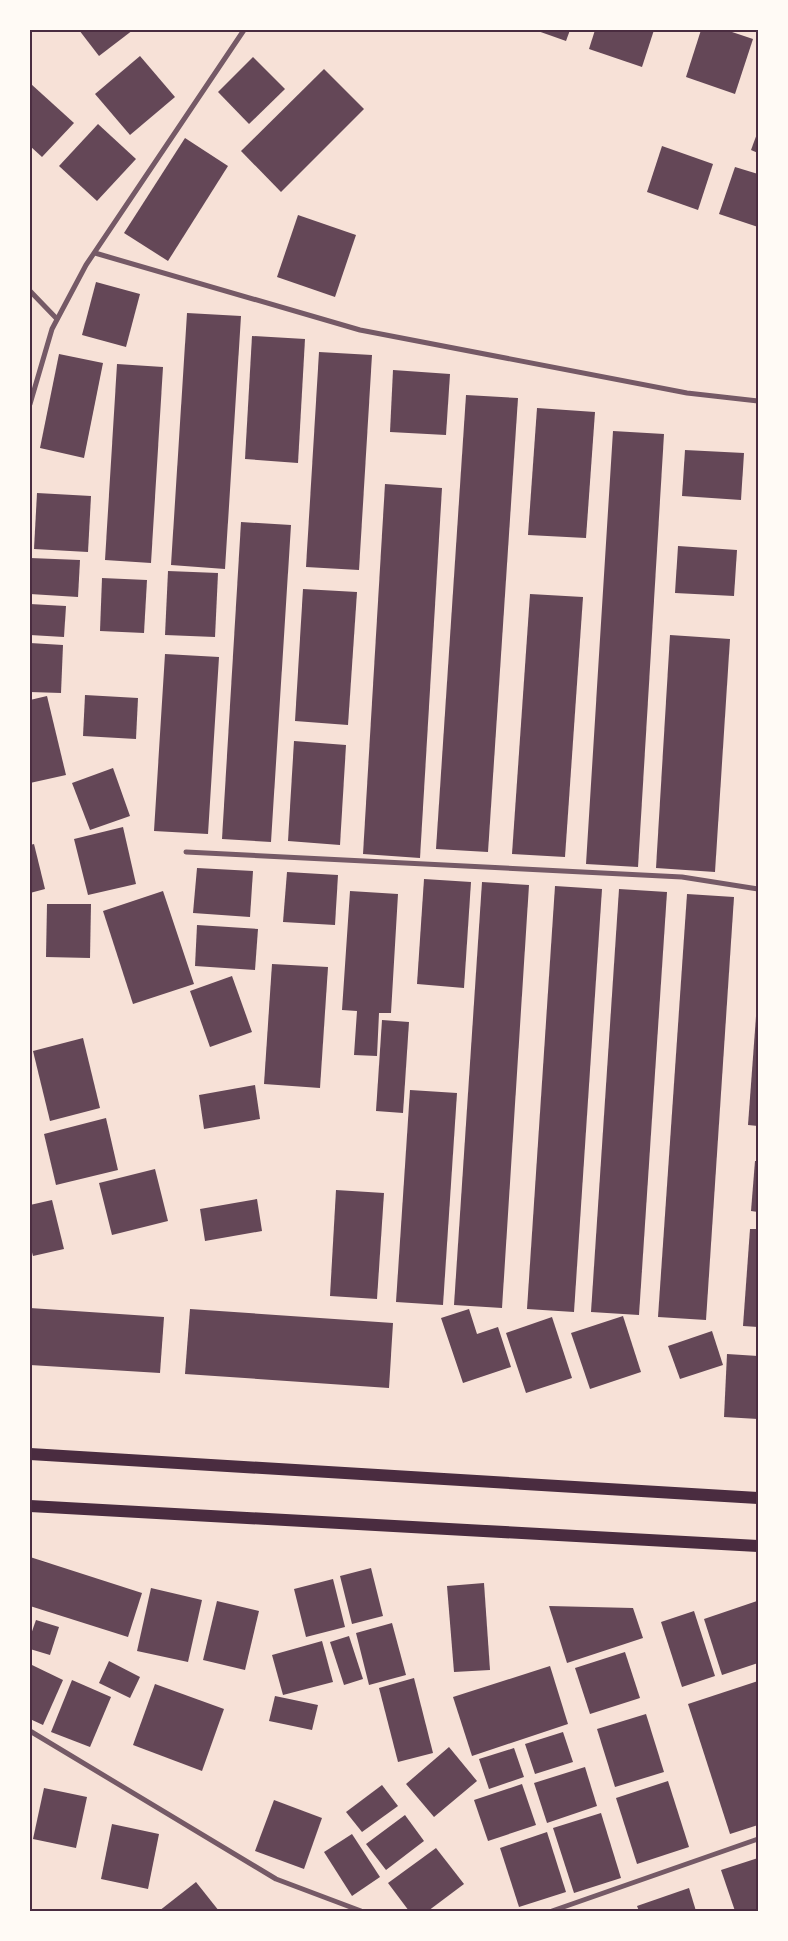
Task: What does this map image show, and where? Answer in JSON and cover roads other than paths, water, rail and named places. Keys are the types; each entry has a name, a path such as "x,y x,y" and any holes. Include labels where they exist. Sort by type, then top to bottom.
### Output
{"main road":[{"path":"30,1454 758,1498"},
{"path":"30,1506 758,1546"}],"street":[{"path":"30,404 52,329 57,319 95,253 244,30"},
{"path":"95,253 360,330 687,393 758,401"},
{"path":"30,291 57,319"},
{"path":"186,852 682,877 758,889"},
{"path":"30,1731 276,1879 361,1911"},
{"path":"552,1911 758,1839"}]}
